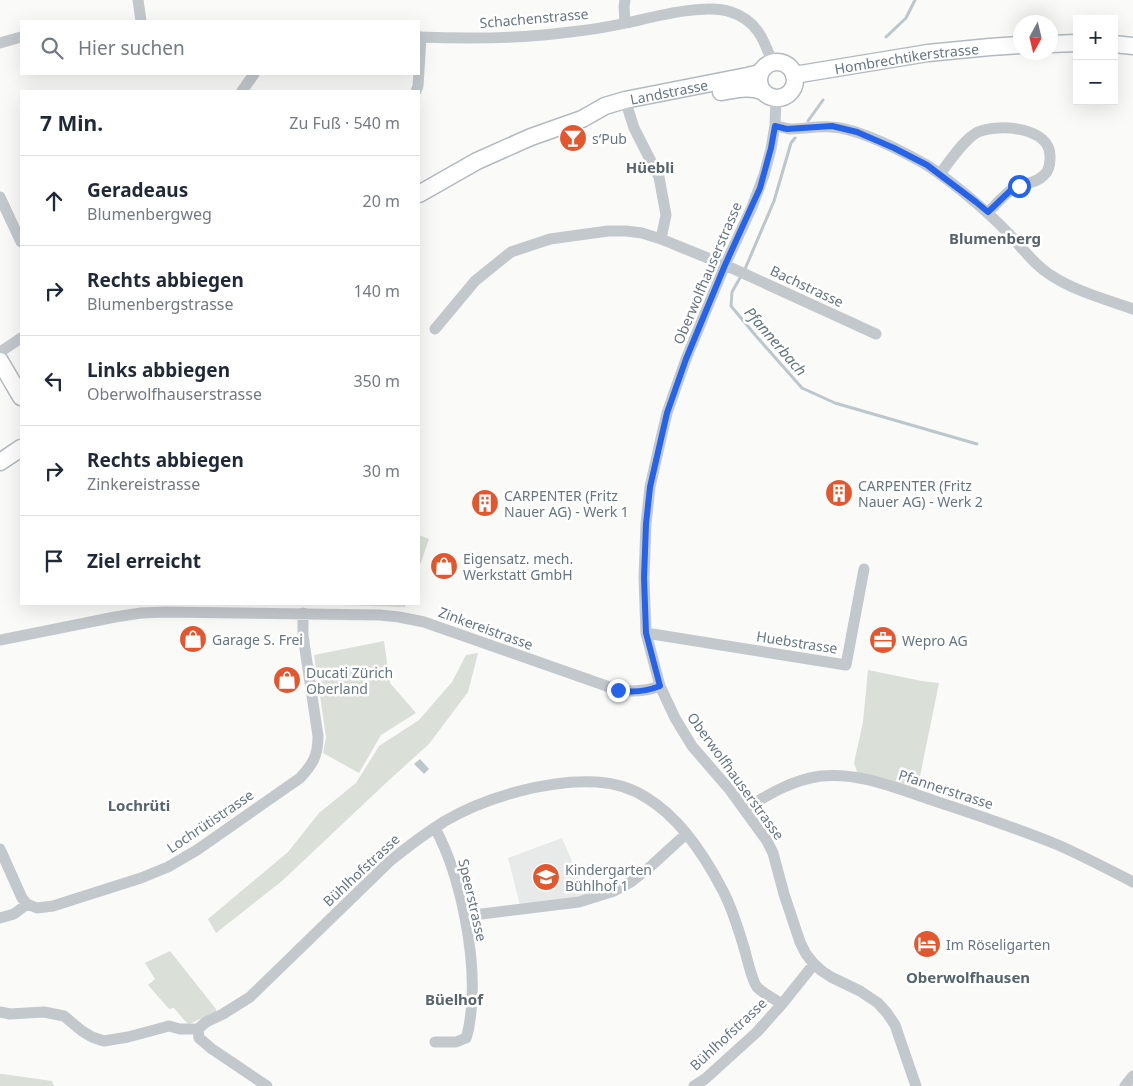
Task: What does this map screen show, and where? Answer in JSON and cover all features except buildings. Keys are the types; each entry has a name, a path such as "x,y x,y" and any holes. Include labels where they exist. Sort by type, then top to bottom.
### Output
{"main road":[{"path":"1058,44 1073,43"},
{"path":"1118,44 1133,46"},
{"name":"Hombrechtikerstrasse","path":"794,75 928,53 1013,45"},
{"path":"777,62 783,63 792,70 794,75 794,86 791,91 782,97 769,94 760,86 759,80 766,68 777,62"},
{"name":"Landstrasse","path":"582,119 605,106 625,100 766,68"},
{"name":"Landstrasse","path":"420,193 477,161 531,137 582,119 664,102 747,88 754,88 769,94"},
{"path":"0,361 20,395"},
{"path":"0,462 20,449"}],"street":[{"path":"138,0 141,20"},
{"path":"625,0 625,23"},
{"name":"Schachenstrasse","path":"420,37 466,39 524,37 569,32 679,12 708,9 730,11 754,25 766,46 766,68"},
{"path":"0,43 20,37"},
{"path":"243,90 253,75"},
{"path":"416,90 418,75"},
{"name":"Oberwolfhauserstrasse","path":"769,94 775,126 760,188 730,268 686,359 667,413 650,487 646,524 644,578 646,633 660,686 675,718 692,746 745,809 773,853 784,894 800,942 806,954 814,964 831,977 860,991 878,1003 887,1013 895,1025 916,1086"},
{"path":"628,109 634,128 659,177 666,215 661,239"},
{"path":"775,126 787,129 832,126 857,132 894,148 927,165 988,212 1029,257 1049,274 1069,286 1133,309"},
{"path":"940,174 967,139 978,132 994,128 1016,129 1040,137 1047,145 1051,154 1050,165 1045,175 1035,182 1011,190 988,212"},
{"path":"0,197 20,240"},
{"name":"Bachstrasse","path":"436,329 475,281 511,252 550,239 608,231 626,231 661,239 876,334"},
{"path":"0,352 20,339"},
{"name":"Huebstrasse","path":"646,633 846,665 864,569"},
{"name":"Zinkereistrasse","path":"0,640 165,608 380,615 415,619 610,688 632,691 660,686"},
{"name":"Lochrütistrasse","path":"27,904 37,908 53,906 141,878 168,867 197,850 300,778 313,762 318,745 303,635 303,613"},
{"name":"Pfannerstrasse","path":"745,809 787,784 803,780 820,776 866,779 990,819 1056,844 1133,882"},
{"name":"Bühlhofstrasse","path":"198,1029 206,1022 250,997 390,861 444,822 462,812 519,791 578,782 599,782 633,791 666,811 706,861 724,892 738,927 756,987 782,1004"},
{"name":"Speerstrasse","path":"435,828 452,867 465,916 472,974 472,999 466,1038 456,1042 435,1042"},
{"path":"465,916 580,902 614,891 631,882 686,834"},
{"path":"0,849 22,898 27,904 14,914 0,918"},
{"name":"Bühlhofstrasse","path":"694,1086 705,1079 757,1032 814,964"},
{"path":"0,1012 10,1014 44,1012 64,1016 82,1031 92,1037 104,1040 128,1037 168,1026 180,1029 198,1029 199,1038 212,1049 267,1086"},
{"path":"1125,1086 1133,1076"}],"shaded area":[{"path":"420,535 429,539 420,565"},
{"path":"340,605 406,605 405,607"},
{"path":"384,641 390,683 416,713 381,735 359,773 323,753 326,737 314,655"},
{"path":"478,653 468,692 429,744 282,881 216,933 208,919 288,852 319,813 356,783 379,746 419,720 452,682 466,655"},
{"path":"868,670 939,683 917,791 857,772 854,763 863,722"},
{"path":"420,759 429,769 424,774 414,764"},
{"name":"Kindergarten Bühlhof 1","path":"562,838 587,896 520,905 508,858"},
{"path":"170,951 216,1009 216,1012 189,1024 174,1008 169,1009 148,985 155,979 145,963"},
{"path":"0,1074 52,1081 54,1086 0,1086"}],"waterway":[{"path":"886,37 906,18 915,0"},
{"name":"Pfannerbach","path":"808,121 823,100"},
{"name":"Pfannerbach","path":"795,138 791,143 774,201 745,269 732,292 731,306 802,388 835,403 977,444"}],"place":[{"name":"s‘Pub","path":"573,138"},
{"name":"CARPENTER (Fritz Nauer AG) - Werk 2","path":"839,493"},
{"name":"CARPENTER (Fritz Nauer AG) - Werk 1","path":"485,503"},
{"name":"Eigensatz. mech. Werkstatt GmbH","path":"444,566"},
{"name":"Garage S. Frei","path":"193,639"},
{"name":"Wepro AG","path":"883,640"},
{"name":"Ducati Zürich Oberland","path":"287,680"},
{"name":"Kindergarten Bühlhof 1","path":"546,877"},
{"name":"Im Röseligarten","path":"927,944"}],"district":[{"name":"Hüebli","path":"650,167"},
{"name":"Blumenberg","path":"995,238"},
{"name":"Lochrüti","path":"139,805"},
{"name":"Oberwolfhausen","path":"968,977"},
{"name":"Büelhof","path":"454,999"}],"route":[{"path":"618,690 632,691 660,686 646,633 644,578 646,524 650,487 667,413 686,359 725,265 760,188 775,126 787,129 832,126 857,132 927,165 988,212 1011,190 1019,186"}]}
